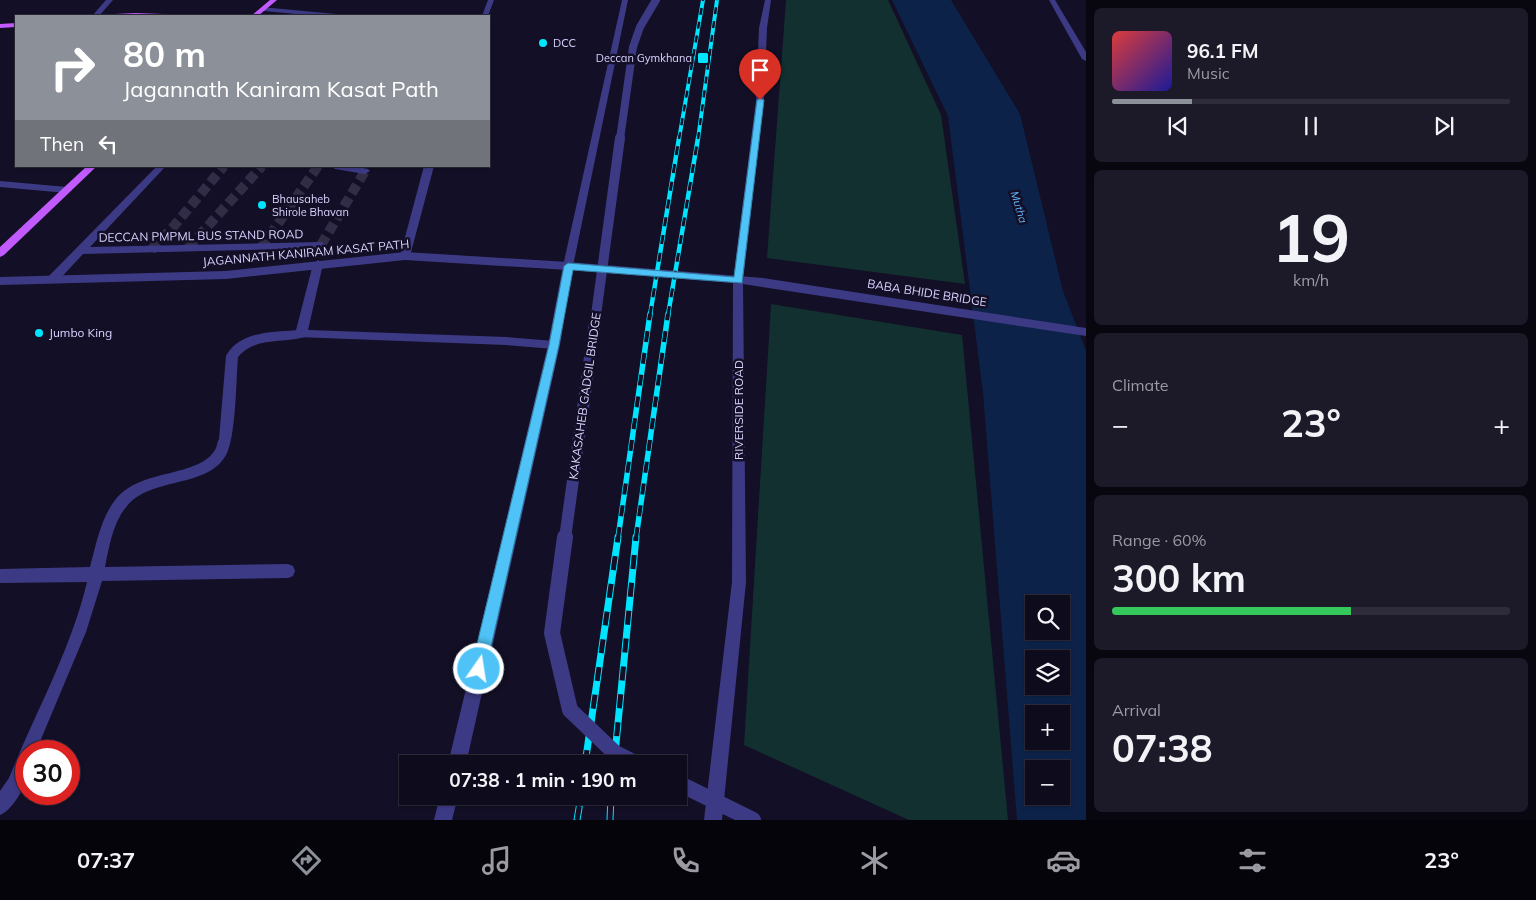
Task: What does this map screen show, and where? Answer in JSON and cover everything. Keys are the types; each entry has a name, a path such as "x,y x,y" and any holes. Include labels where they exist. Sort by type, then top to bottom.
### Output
{"main road":[{"path":"255,15 274,0"},
{"path":"0,26 15,25"},
{"path":"0,252 92,167"}],"street":[{"path":"96,15 110,0"},
{"path":"485,15 491,0"},
{"path":"458,755 554,345 568,266 625,0"},
{"name":"KAKASAHEB GADGIL BRIDGE","path":"619,755 570,710 552,632 633,47 640,27 656,0"},
{"name":"RIVERSIDE ROAD","path":"712,820 739,582 738,281 760,100 763,28 768,0"},
{"path":"1052,0 1086,60"},
{"path":"264,9 326,15"},
{"path":"52,280 161,167"},
{"path":"341,167 365,171"},
{"path":"405,256 429,167"},
{"path":"0,184 68,190"},
{"name":"DECCAN PMPML BUS STAND ROAD","path":"81,251 321,245"},
{"name":"JAGANNATH KANIRAM KASAT PATH","path":"0,281 226,275 405,256 568,266 763,282"},
{"path":"301,334 318,264"},
{"name":"BABA BHIDE BRIDGE","path":"763,282 1086,332"},
{"path":"33,740 86,614 112,520 122,502 133,492 152,482 193,472 212,463 221,453 225,439 232,356 238,347 253,340 301,334 506,341 554,345"},
{"path":"0,576 288,571"},
{"path":"0,806 15,782"},
{"path":"687,787 754,820"},
{"path":"444,820 447,805"}],"green space":[{"path":"786,0 888,0 941,115 965,284 767,258"},
{"path":"771,304 962,335 1008,820 909,820 744,745"}],"water":[{"name":"Mutha","path":"892,0 951,0 1020,114 1063,291 1086,351 1086,820 1017,820 983,393 948,116"}],"tunnel":[{"path":"151,250 174,226 223,167"},
{"path":"188,248 261,167"},
{"path":"261,248 317,167"},
{"path":"321,245 365,171"}],"railway":[{"path":"679,139 703,0"},
{"path":"698,139 717,0"},
{"path":"650,315 679,138"},
{"path":"668,315 698,138"},
{"path":"618,538 650,314"},
{"path":"636,538 668,314"},
{"path":"586,755 618,537"},
{"path":"615,755 636,537"},
{"path":"577,820 580,805"},
{"path":"610,820 611,805"}],"place":[{"name":"DCC","path":"543,43"},
{"name":"Deccan Gymkhana","path":"703,58"},
{"name":"Bhausaheb Shirole Bhavan","path":"262,205"},
{"name":"Jumbo King","path":"39,333"}],"route":[{"path":"479,669 554,345 568,266 738,281 760,100"}]}
